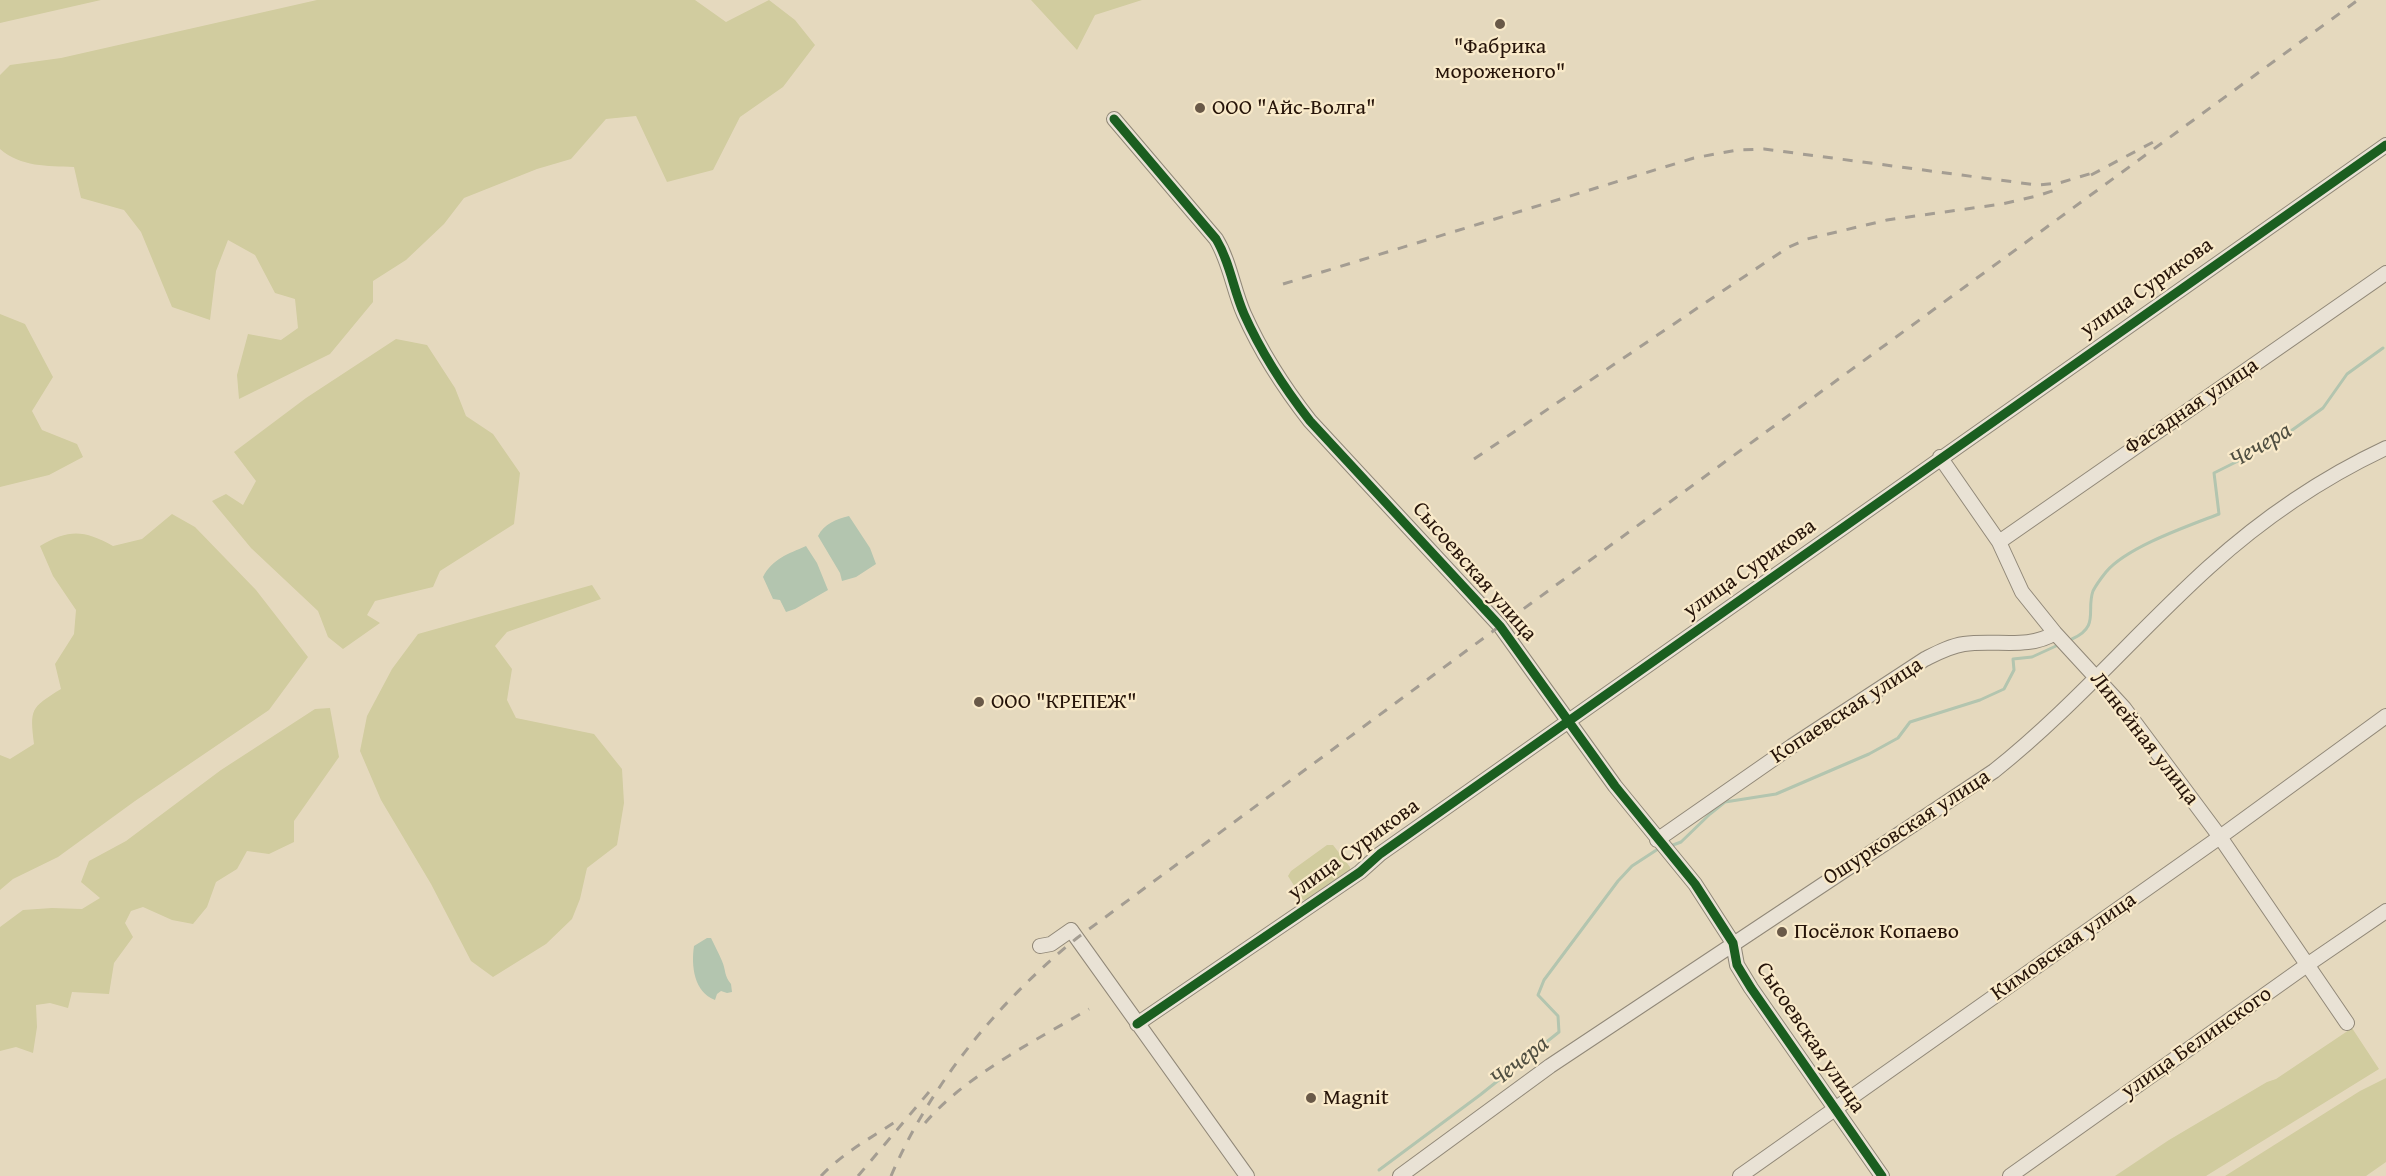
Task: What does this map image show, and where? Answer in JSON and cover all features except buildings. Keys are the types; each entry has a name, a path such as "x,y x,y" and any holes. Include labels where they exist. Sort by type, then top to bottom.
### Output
{"street":[{"name":"Сысоевская улица","path":"1114,119 1216,239 1224,255 1245,316 1292,399 1482,605 1615,786 1695,884 1733,943 1737,965 1751,988 1882,1176"},
{"name":"улица Сурикова","path":"1137,1024 1360,872 1380,854 1940,457 2386,145"},
{"name":"Фасадная улица","path":"1999,542 2386,273"},
{"name":"Ошурковская улица","path":"1400,1176 1550,1066 1994,771 2047,726 2211,565 2288,504 2386,448"},
{"name":"Линейная улица","path":"1940,457 1999,542 2022,592 2055,633 2124,708 2220,837 2347,1023"},
{"name":"Копаевская улица","path":"1657,840 1792,746 1925,658 1944,649 1964,644 2032,642 2046,639 2055,633"},
{"name":"Кимовская улица","path":"1740,1176 2220,837 2386,716"},
{"name":"улица Белинского","path":"2010,1176 2386,911"},
{"path":"1040,946 1051,944 1071,930 1246,1176"}],"shaded area":[{"path":"0,0 101,0 0,23"},
{"path":"317,0 695,0 726,22 769,0 795,20 815,45 783,87 740,117 713,170 667,182 636,116 606,119 571,159 537,169 464,198 444,224 406,260 373,281 373,302 330,354 239,399 237,375 248,334 281,340 298,328 295,299 275,293 255,255 228,240 216,271 210,320 172,307 141,232 124,210 81,198 74,167 44,166 26,162 0,149 0,75 10,65 61,58"},
{"path":"1031,0 1142,0 1095,15 1077,50"},
{"path":"0,314 25,324 53,377 32,411 42,430 77,444 83,457 49,475 0,487"},
{"path":"396,339 427,345 455,388 466,416 493,434 520,473 514,524 440,571 433,587 375,601 367,615 380,623 343,649 328,637 318,611 251,548 212,501 226,494 243,505 256,481 234,452 306,398"},
{"path":"172,514 195,527 256,590 308,657 269,710 135,801 58,857 13,879 0,890 0,755 10,759 34,744 32,723 34,710 61,689 55,664 74,634 76,610 53,576 40,546 68,534 85,534 113,546 142,539"},
{"path":"849,516 870,548 876,564 856,577 842,581 840,573 818,536 831,523"},
{"path":"806,546 817,563 828,590 786,612 780,600 773,599 763,577 776,561"},
{"path":"592,585 601,599 507,632 495,646 512,669 507,700 516,718 594,734 622,769 624,803 617,845 587,868 580,899 572,919 546,944 493,977 471,961 431,884 381,800 360,751 367,716 392,669 418,634"},
{"path":"330,708 339,757 294,821 294,842 269,854 247,851 237,869 216,882 207,907 193,924 172,920 143,907 131,911 125,923 133,937 114,963 109,994 72,992 68,1008 50,1003 36,1005 37,1027 33,1053 16,1047 0,1051 0,927 23,910 82,909 100,898 81,882 89,861 126,841 221,770 315,709"},
{"path":"1327,845 1333,845 1350,867 1350,873 1311,900 1303,900 1288,876 1291,871"},
{"path":"711,938 731,984 732,992 721,991 715,1000 702,991 694,970 694,946"},
{"path":"2352,1028 2379,1069 2206,1176 2115,1176 2169,1140 2267,1082 2276,1079"},
{"path":"2386,1078 2386,1162 2366,1176 2225,1176 2360,1091"}],"waterway":[{"name":"Чечера","path":"2072,639 2081,634 2089,624 2093,591 2106,572 2128,554 2143,546 2219,514 2214,473 2274,443 2323,408 2347,374 2383,348"},
{"name":"Чечера","path":"1673,845 1681,842 1725,802 1776,794 1869,754 1898,738 1910,722 1980,700 2004,689 2014,670 2013,659 2032,657 2056,646"},
{"name":"Чечера","path":"1379,1170 1480,1095 1559,1032 1558,1016 1538,995 1544,980 1618,881 1632,866 1658,849"}],"railway":[{"path":"891,1176 926,1108 970,1046 994,1016 1077,938 1500,626 2358,0"},
{"path":"2091,175 2157,140"},
{"path":"1283,284 1694,158 1737,150 1764,149 2037,185 2059,183 2099,171"},
{"path":"1474,459 1789,247 1807,239 1887,220 2002,204 2061,188"},
{"path":"925,1123 960,1089 981,1074 1024,1046 1089,1009"},
{"path":"858,1176 934,1086"},
{"path":"821,1176 849,1152 901,1118"}],"cycle path":[{"path":"1114,119 1216,239 1225,257 1240,305 1258,342 1274,370 1310,421 1500,626 1615,786 1695,884 1733,943 1737,965 1751,988 1882,1176"},
{"path":"1137,1024 1360,872 1380,854 2386,145"}],"place":[{"name":"\"Фабрика мороженого\"","path":"1500,24"},
{"name":"ООО \"Айс-Волга\"","path":"1200,108"},
{"name":"ООО \"КРЕПЕЖ\"","path":"979,702"},
{"name":"Посёлок Копаево","path":"1782,932"},
{"name":"Magnit","path":"1311,1098"}]}
